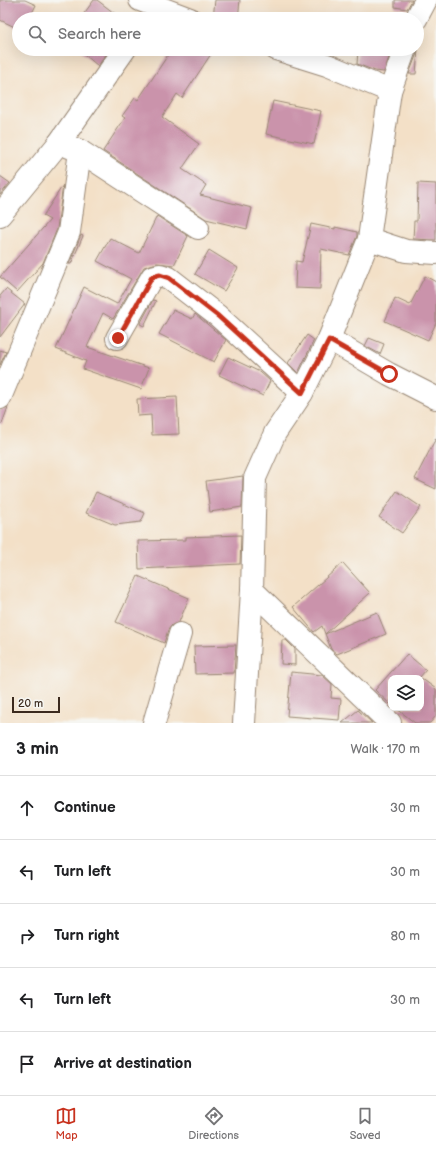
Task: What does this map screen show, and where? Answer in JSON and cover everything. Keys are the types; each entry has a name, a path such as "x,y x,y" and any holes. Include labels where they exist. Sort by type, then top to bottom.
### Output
{"street":[{"path":"420,12 426,0"},
{"path":"147,8 163,12"},
{"path":"0,215 59,143 120,56"},
{"path":"298,56 327,65 390,91"},
{"path":"244,723 252,590 255,478 275,433 302,393 329,340 368,239 390,91 402,56"},
{"path":"59,143 80,151 198,228"},
{"path":"0,398 69,232 80,151"},
{"path":"368,239 406,251 436,253"},
{"path":"118,338 152,277 160,275 169,278 218,316 302,393"},
{"path":"329,340 389,374 436,398"},
{"path":"252,590 390,723"},
{"path":"154,723 180,634"}],"building":[{"path":"0,0 25,0 36,5 32,12 12,12 12,26 0,20"},
{"path":"94,0 97,0 113,12 85,12"},
{"path":"215,0 240,0 239,12 214,12"},
{"path":"395,0 412,0 407,9 395,7"},
{"path":"86,56 105,56 98,66"},
{"path":"167,56 210,56 182,98 177,94 162,117 199,144 182,169 206,185 200,195 252,208 247,229 206,219 103,151 125,118 122,116 135,98 138,100"},
{"path":"358,56 390,56 384,72 375,71 357,64"},
{"path":"416,56 417,56 416,74 409,74"},
{"path":"273,101 321,111 314,144 266,134"},
{"path":"0,176 10,183 0,195"},
{"path":"418,183 436,184 436,240 413,239 414,221 417,221"},
{"path":"63,185 57,229 43,263 17,292 0,277 50,220 43,216"},
{"path":"157,216 188,236 174,265 157,263 144,267 113,319 103,313 87,347 149,368 141,389 83,369 86,361 56,349 84,287 117,304 131,279 97,261 110,238 139,253"},
{"path":"311,224 357,232 357,236 349,255 321,249 320,289 295,288 296,261 302,262"},
{"path":"81,235 83,236 71,264 69,264"},
{"path":"209,250 238,268 224,291 195,274"},
{"path":"425,276 436,282 436,323 428,340 385,321 395,298 410,305"},
{"path":"6,289 25,304 0,337 0,296"},
{"path":"153,300 156,301 144,326 140,324"},
{"path":"173,310 192,319 195,314 226,340 214,362 159,334"},
{"path":"307,335 314,340 298,373 288,363"},
{"path":"369,338 384,344 380,354 365,346"},
{"path":"0,350 6,352 0,365"},
{"path":"228,357 260,372 270,381 263,396 219,375"},
{"path":"177,397 179,434 152,435 151,415 138,416 137,399"},
{"path":"8,407 2,424 0,424 0,410"},
{"path":"436,438 436,489 415,479"},
{"path":"243,476 242,507 210,512 206,481"},
{"path":"397,491 421,507 402,533 379,517"},
{"path":"96,492 145,513 141,522 115,525 86,513"},
{"path":"241,535 240,564 139,569 138,541 186,540 186,537"},
{"path":"343,563 370,593 325,634 322,626 314,632 293,607"},
{"path":"138,576 189,598 179,622 172,625 168,630 164,643 116,622"},
{"path":"377,612 386,634 337,654 331,649 325,634"},
{"path":"282,640 286,640 295,649 295,665 281,664"},
{"path":"236,645 234,673 195,674 194,646"},
{"path":"407,654 426,670 422,675 388,675"},
{"path":"291,672 322,675 332,684 331,698 341,699 339,720 287,716"},
{"path":"388,675 388,702 375,690"},
{"path":"424,680 436,689 436,716 430,723 415,723 400,711 424,711"},
{"path":"358,710 372,723 342,723"}],"route":[{"path":"118,338 152,277 160,275 169,278 218,316 302,393 329,340 389,374"}]}
